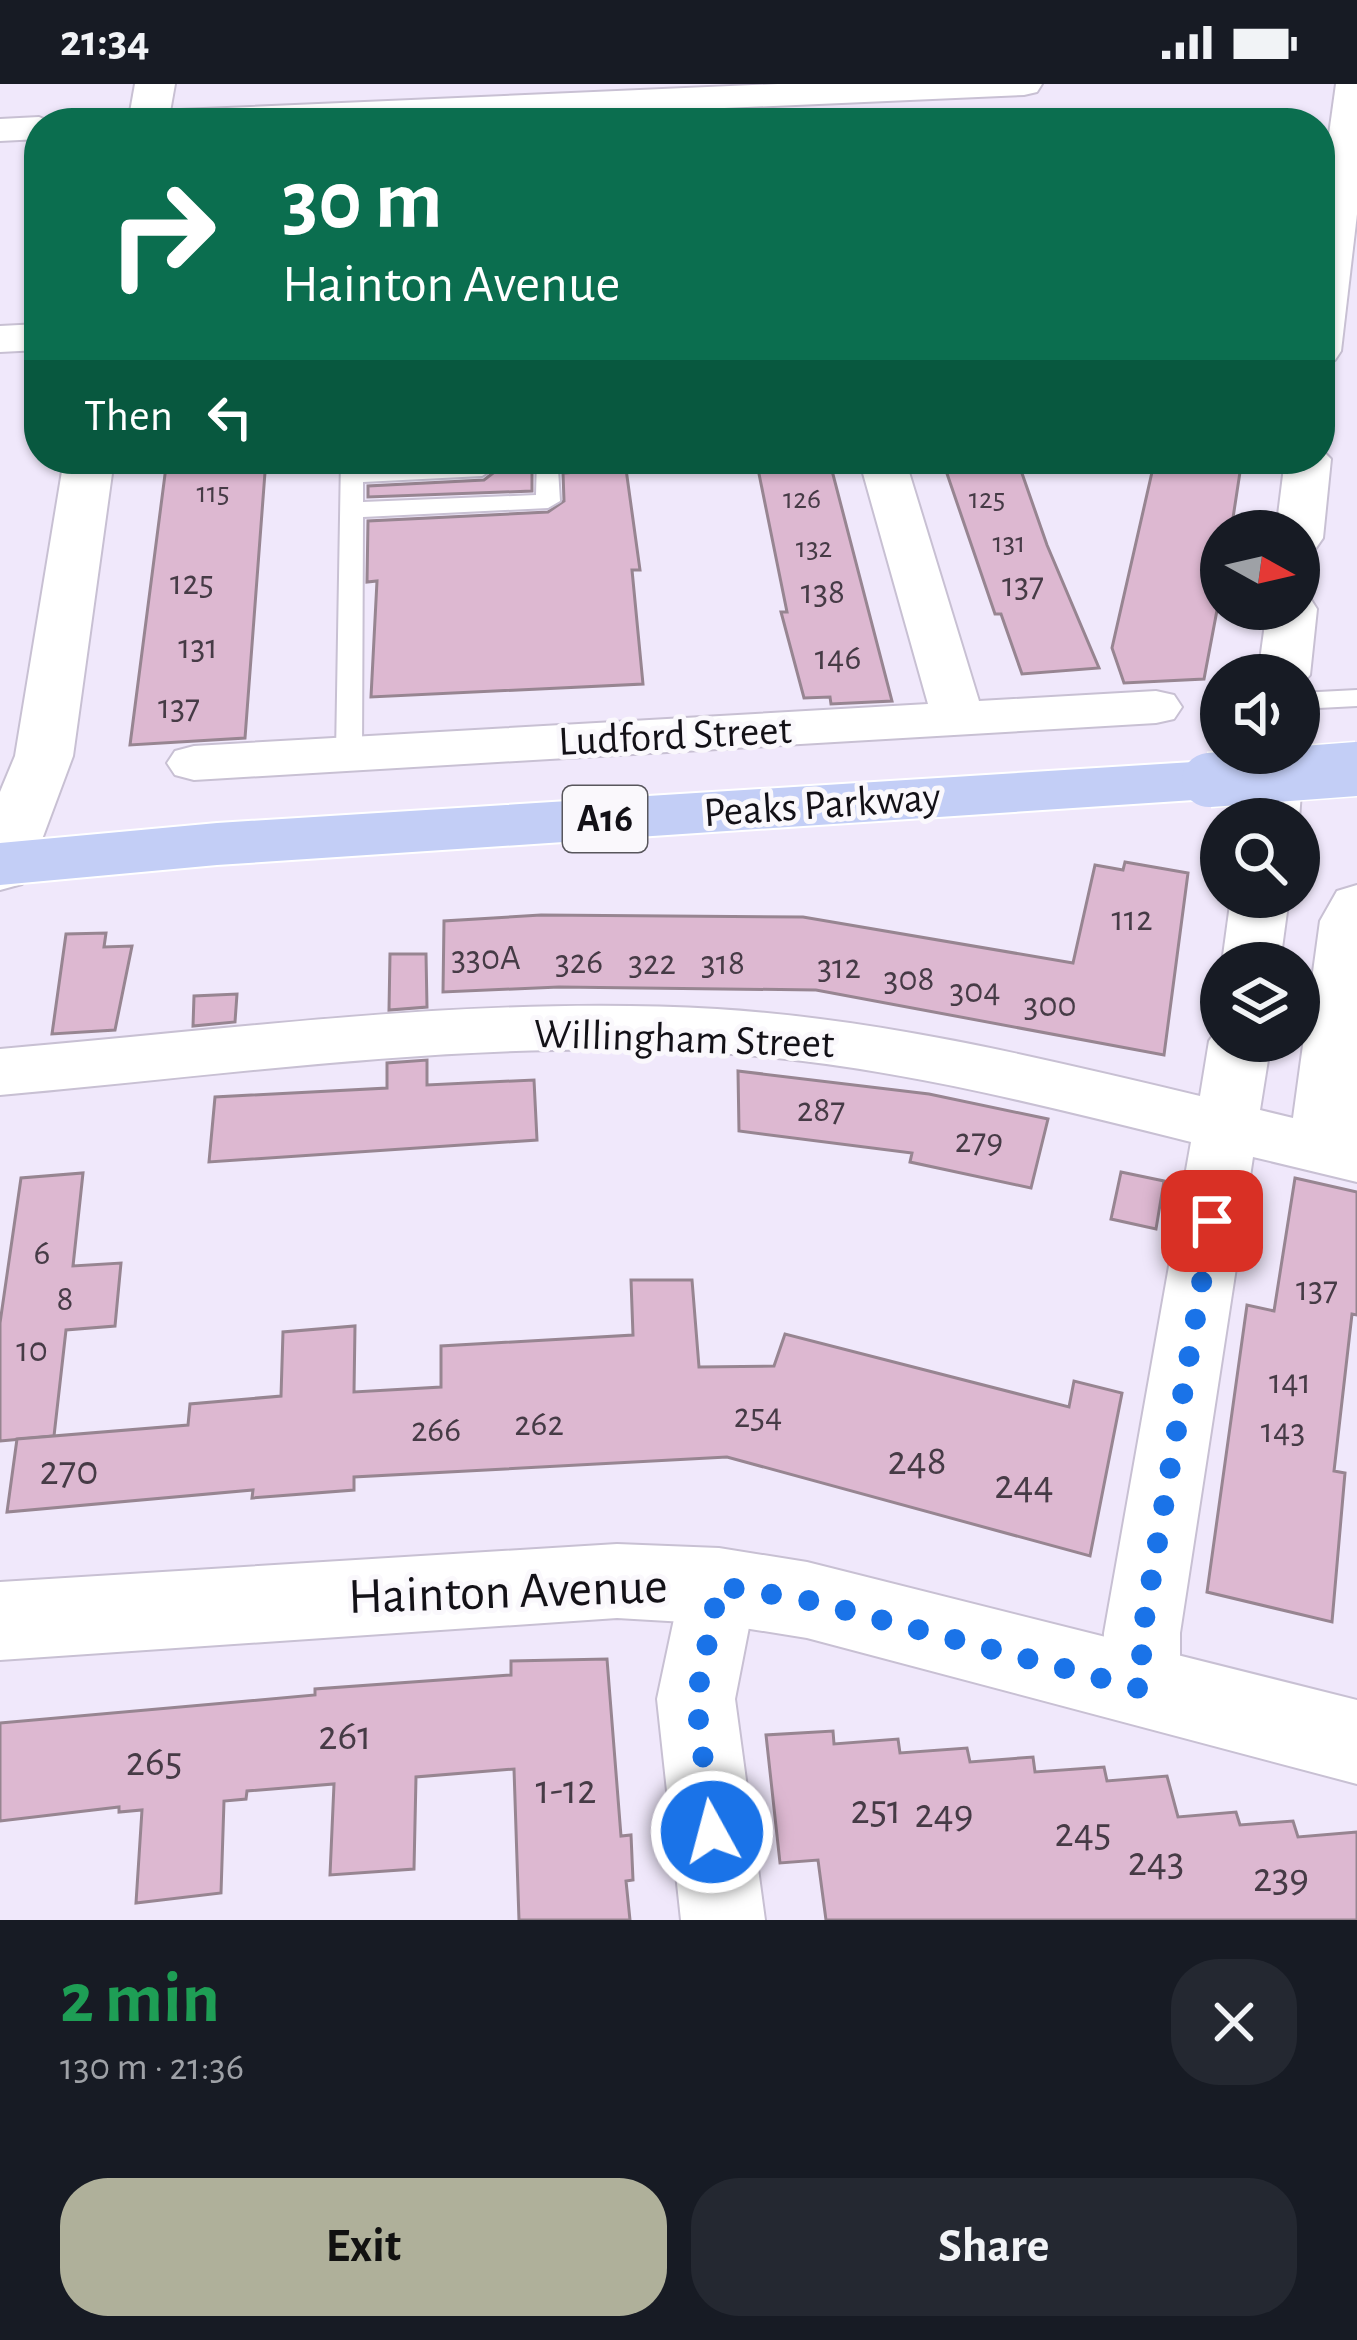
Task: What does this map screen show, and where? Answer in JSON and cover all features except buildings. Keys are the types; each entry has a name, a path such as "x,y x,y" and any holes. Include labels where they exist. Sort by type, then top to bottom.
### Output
{"highway":[{"name":"Peaks Parkway","path":"0,866 217,844 1357,769"}],"main road":[{"path":"0,866 44,756 87,474"},
{"name":"Hainton Avenue","path":"0,1622 617,1581 719,1586 807,1600 1357,1742"}],"street":[{"path":"578,108 778,101 1024,84"},
{"path":"1335,202 1354,84"},
{"path":"886,474 958,719"},
{"path":"1302,510 1306,474"},
{"name":"Ludford Street","path":"194,763 1156,707"},
{"path":"1339,1153 1349,921 1357,905"},
{"name":"Willingham Street","path":"0,1072 490,1033 716,1031 965,1062 1339,1153"},
{"path":"1141,1689 1142,1634 1237,1062"},
{"path":"719,1586 696,1699 723,1920"}],"lane":[{"path":"349,754 352,474"},
{"path":"352,510 548,501 547,474"},
{"path":"1320,699 1357,698"}],"route":[{"path":"712,1832 696,1699 719,1586 807,1600 1141,1689 1142,1634 1212,1221"}]}
